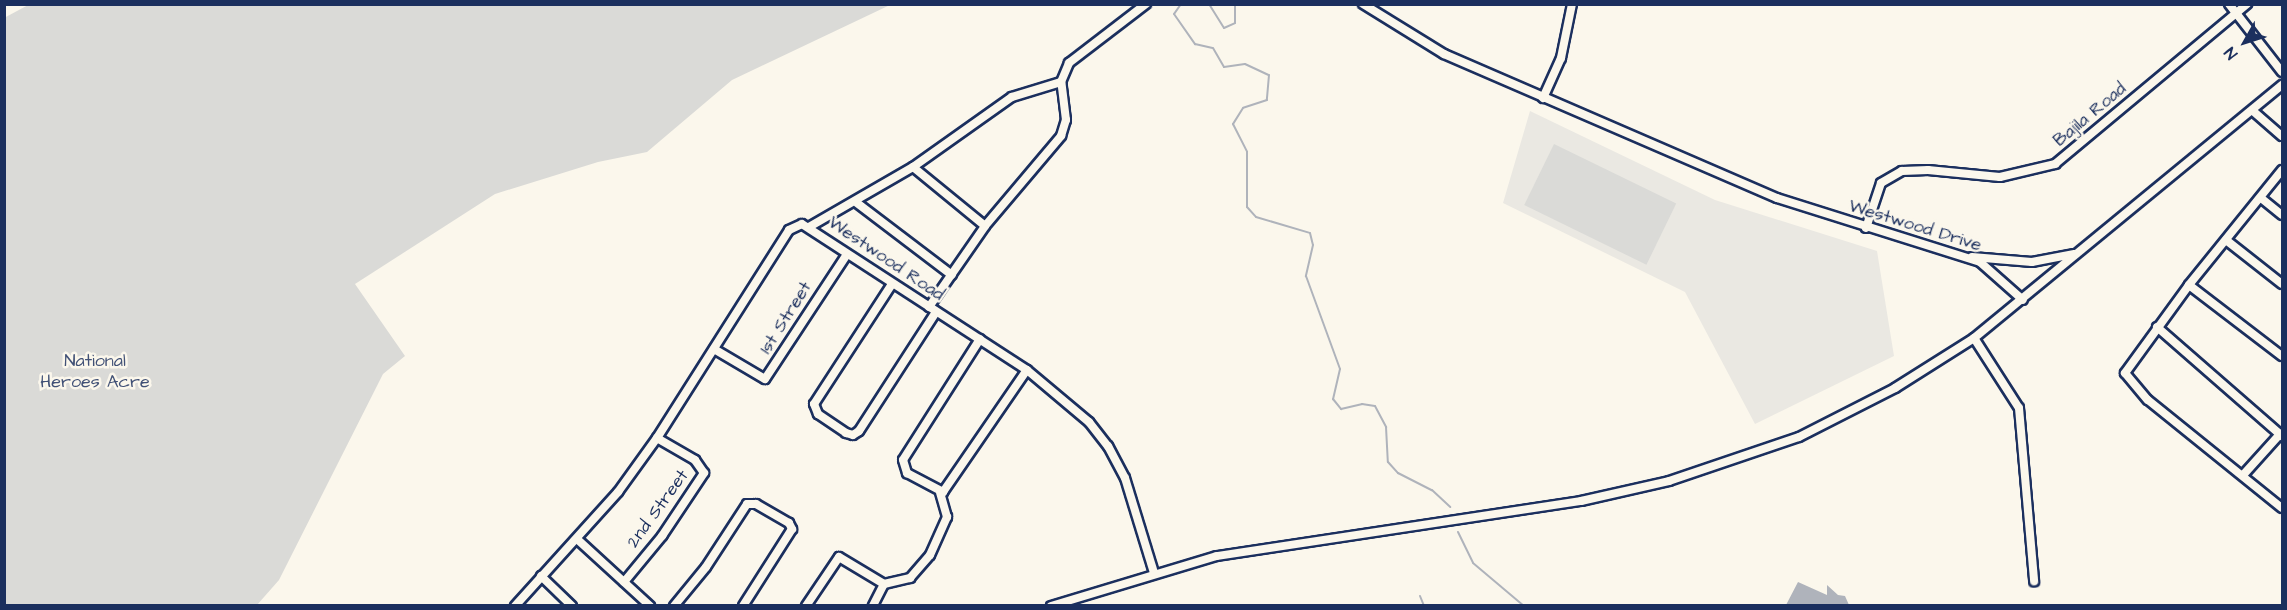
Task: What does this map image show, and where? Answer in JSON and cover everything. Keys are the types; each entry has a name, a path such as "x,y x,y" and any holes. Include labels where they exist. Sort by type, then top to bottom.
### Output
{"street":[{"path":"892,284 814,404 818,414 846,433 853,435 859,431 952,275 985,226 1061,135 1066,120 1061,82 1065,69 1078,53 1146,4"},
{"name":"Westwood Drive","path":"1363,4 1435,50 1777,198 1866,228 1968,258 1990,268 2023,300"},
{"path":"1542,98 1561,58 1572,4"},
{"path":"2229,4 2283,72"},
{"name":"Bajila Road","path":"1866,228 1875,193 1888,177 1914,169 2000,177 2055,165 2247,4"},
{"path":"809,227 857,203 913,167 1012,97 1061,82"},
{"path":"1051,606 1154,573 1255,549 1530,511 1669,481 1819,429 1921,374 1974,338 2283,85"},
{"path":"2253,111 2283,135"},
{"path":"913,167 985,226"},
{"path":"2283,170 2157,327 2126,369 2125,378 2148,400 2244,474 2283,508"},
{"path":"2261,198 2283,215"},
{"path":"857,203 952,275"},
{"name":"Westwood Road","path":"515,606 598,518 657,438 789,230 802,224 1027,370 1078,411 1108,446 1132,497 1154,573"},
{"path":"2226,240 2283,284"},
{"path":"1968,258 2032,262 2079,253"},
{"name":"1st Street","path":"714,349 765,379 847,254"},
{"path":"2189,285 2283,356"},
{"path":"2157,327 2281,435 2244,474"},
{"path":"1974,338 2019,408 2034,581"},
{"path":"806,606 839,557 884,584 910,578 930,555 947,517 940,493 908,473 902,463 980,339"},
{"path":"940,493 1027,370"},
{"name":"2nd Street","path":"624,582 662,537 704,473 700,465 657,438"},
{"path":"674,606 706,567 747,504 756,504 789,523 792,529 743,606"},
{"path":"577,538 650,606"},
{"path":"541,576 572,606"},
{"path":"873,606 884,584"}],"shaded area":[{"path":"1530,111 1715,200 1877,251 1894,356 1755,424 1685,292 1503,203"},
{"path":"1798,582 1827,595 1827,585 1838,595 1845,596 1849,605 1786,605"}],"green space":[{"name":"National Heroes Acre","path":"30,4 890,5 732,80 647,152 598,162 495,194 355,284 405,356 383,374 279,580 257,605 5,606 4,18"},
{"path":"1554,144 1676,204 1646,265 1524,205"}],"waterway":[{"path":"1181,4 1174,14 1195,44 1213,48 1224,67 1245,64 1269,75 1267,100 1243,108 1233,124 1247,152 1247,207 1256,217 1310,233 1313,245 1306,276 1340,369 1333,399 1341,409 1362,404 1375,406 1386,427 1388,462 1398,473 1432,490 1450,507"},
{"path":"1209,4 1224,28 1235,23 1235,4"},
{"path":"1458,532 1473,563 1524,606"},
{"path":"1420,596 1424,606"}]}
